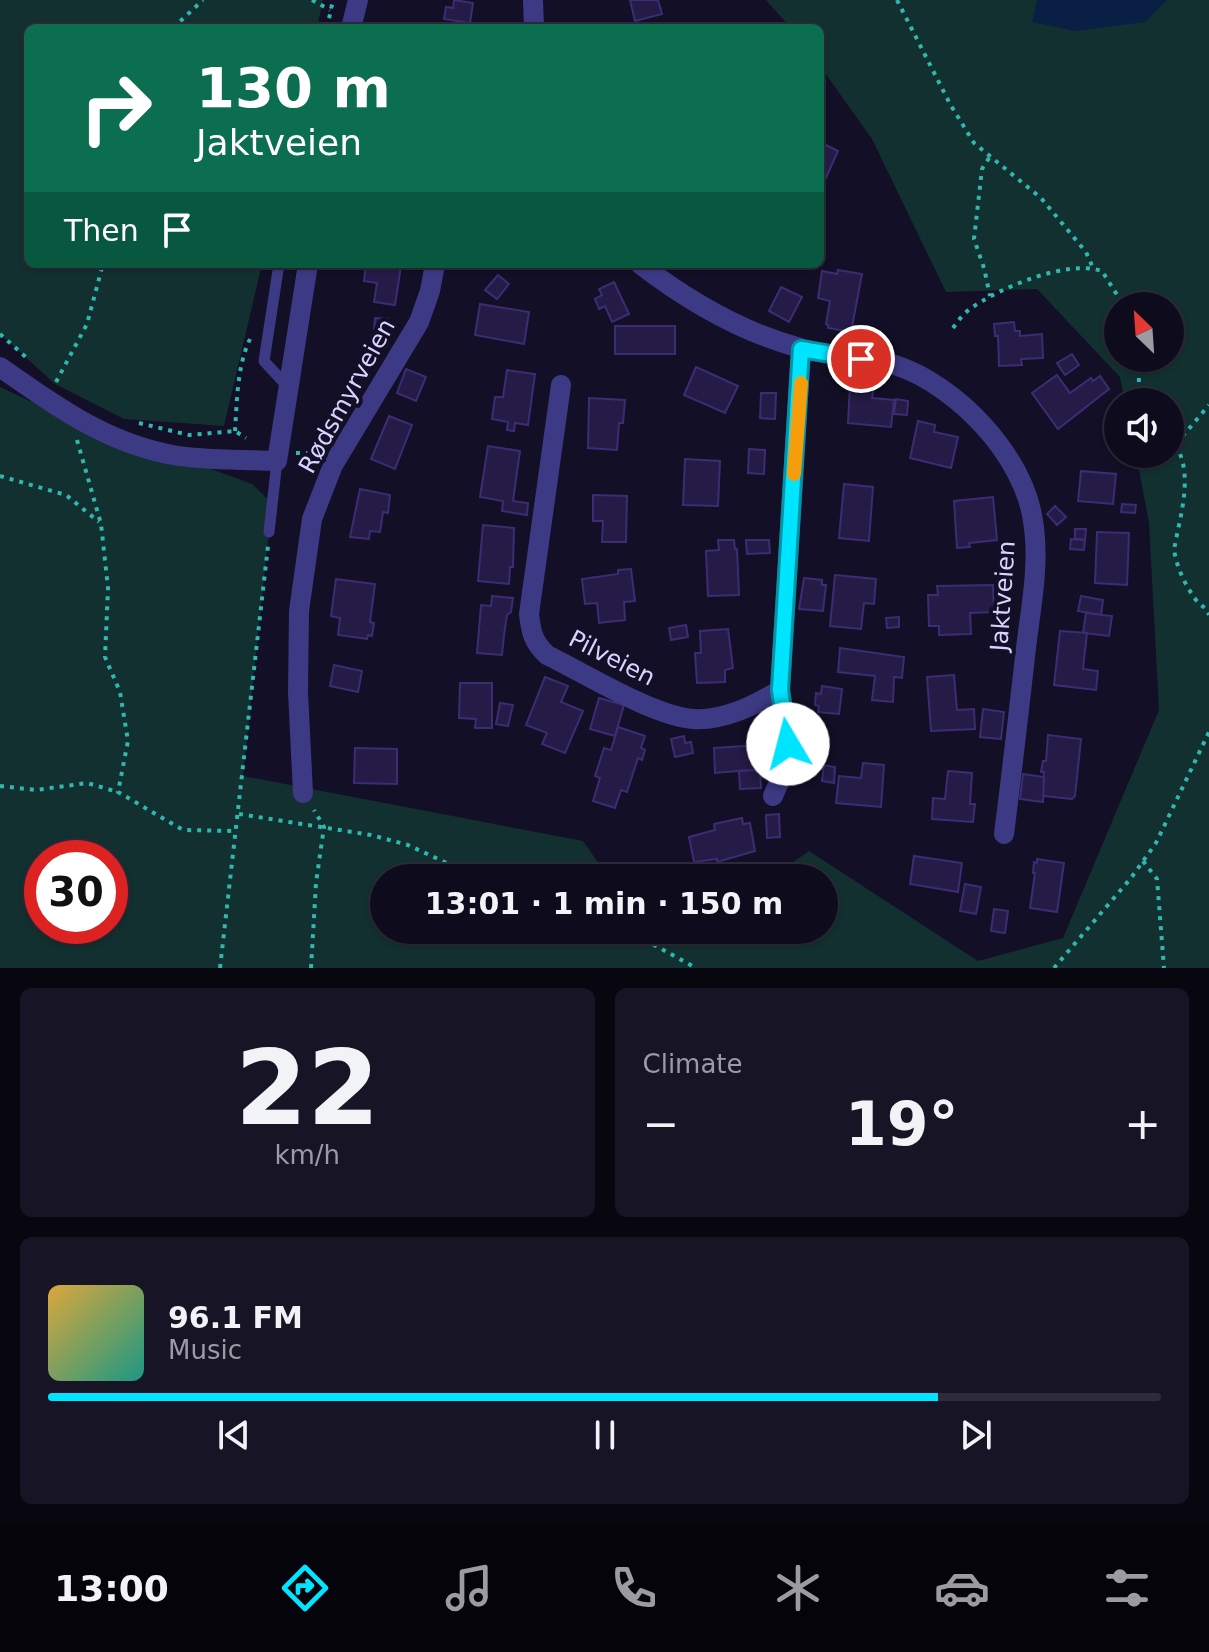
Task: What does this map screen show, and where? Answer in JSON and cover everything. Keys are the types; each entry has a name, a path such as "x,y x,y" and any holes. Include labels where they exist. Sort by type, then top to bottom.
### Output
{"street":[{"path":"352,24 358,0"},
{"path":"533,0 534,24"},
{"path":"0,367 101,434 173,455 278,457 307,268"},
{"name":"Rødsmyrveien","path":"303,793 298,692 299,611 312,519 336,459 419,322 434,268"},
{"name":"Jaktveien","path":"645,268 668,286 734,325 801,349 891,364 917,373 971,413 1002,449 1022,484 1033,518 1036,564 1004,834"},
{"path":"773,796 786,766 788,744 780,690 801,349"},
{"name":"Pilveien","path":"561,385 529,614 536,645 547,655 658,710 694,719 733,714 780,690"}],"lane":[{"path":"278,268 264,361 288,387"},
{"path":"269,532 278,457"}],"path":[{"path":"177,24 203,0"},
{"path":"312,0 330,10"},
{"path":"328,24 333,0"},
{"path":"897,0 950,104 974,143 1041,198 1086,252 1093,268"},
{"path":"989,158 982,169 974,239 990,296"},
{"path":"55,384 87,324 102,268"},
{"path":"953,328 967,311 990,296 1062,269 1093,268 1102,271 1115,292"},
{"path":"1184,435 1209,405"},
{"path":"137,422 189,435 235,431"},
{"path":"77,439 101,524 108,588 105,657 120,692 128,741 118,792"},
{"path":"278,457 318,453 336,459"},
{"path":"1184,460 1185,482 1174,550 1176,562 1196,599 1208,608 1209,615"},
{"path":"0,476 66,495 101,524"},
{"path":"220,968 269,532"},
{"path":"1054,968 1143,861 1168,821 1209,732"},
{"path":"0,786 36,790 87,783 118,792 183,830 237,831"},
{"path":"303,793 324,827 316,883 311,968"},
{"path":"239,814 324,827 408,845 449,864"},
{"path":"1143,861 1157,879 1164,968"},
{"path":"652,944 696,968"}],"green space":[{"path":"0,0 323,0 318,24 24,24 24,268 261,268 224,426 124,419 55,384 0,334"},
{"path":"766,0 1037,0 1033,22 1145,22 1167,0 1209,0 1209,968 0,968 0,387 101,434 173,455 252,484 272,503 243,776 583,841 599,864 370,864 370,944 838,944 838,870 978,961 1063,938 1159,710 1149,523 1139,468 1184,468 1184,388 1122,388 1115,372 1184,372 1184,292 1104,292 1104,360 1037,289 946,292 872,139 824,72 824,24 787,24"},
{"path":"809,851 829,864 791,864"}],"water":[{"path":"1037,0 1167,0 1145,22 1075,31 1032,22"}],"building":[{"path":"454,0 473,3 470,23 444,19 446,7 453,8"},
{"path":"630,0 658,0 662,14 635,21"},
{"path":"824,144 838,151 824,177"},
{"path":"366,268 401,268 395,305 374,302 377,283 364,281"},
{"path":"838,270 862,274 851,332 828,328 830,301 818,298 822,271 837,274"},
{"path":"498,275 509,284 497,299 485,290"},
{"path":"614,282 629,314 612,322 605,306 599,309 595,299 602,295 599,289"},
{"path":"781,287 802,297 789,322 769,311"},
{"path":"480,304 529,312 524,344 475,335"},
{"path":"375,318 388,319 387,330 374,329"},
{"path":"1014,322 1015,331 1020,331 1020,336 1042,334 1043,358 1021,359 1022,365 999,366 998,336 995,336 994,324"},
{"path":"615,326 675,326 675,354 615,354"},
{"path":"1072,354 1079,365 1065,375 1057,363"},
{"path":"696,367 738,386 725,413 684,395"},
{"path":"406,369 426,377 416,401 397,393"},
{"path":"507,370 535,374 528,425 515,423 514,431 507,430 508,422 492,419 495,397 503,397"},
{"path":"1057,375 1070,393 1091,378 1093,381 1100,376 1108,388 1104,388 1104,393 1058,429 1032,393"},
{"path":"850,385 874,387 872,398 894,400 891,427 848,423"},
{"path":"761,393 776,393 775,419 760,418"},
{"path":"589,398 625,400 617,450 588,448"},
{"path":"896,399 908,401 907,415 894,414"},
{"path":"389,416 412,425 395,469 371,459"},
{"path":"918,421 935,425 934,432 958,437 951,468 910,458"},
{"path":"488,446 520,451 513,501 528,503 527,515 502,511 503,501 480,497"},
{"path":"749,449 765,450 764,474 748,473"},
{"path":"685,459 720,461 718,506 683,505"},
{"path":"1081,471 1116,474 1113,504 1078,501"},
{"path":"844,484 873,487 869,541 839,538"},
{"path":"360,489 390,495 388,513 383,512 380,532 370,531 369,539 350,537"},
{"path":"593,495 627,496 626,542 602,542 603,521 593,521"},
{"path":"993,497 997,540 969,543 970,547 957,548 954,501"},
{"path":"1122,504 1136,505 1135,513 1121,512"},
{"path":"1055,506 1066,517 1057,525 1047,514"},
{"path":"483,525 514,528 513,567 510,567 509,584 478,581"},
{"path":"1075,529 1086,529 1085,540 1075,539"},
{"path":"1097,532 1129,533 1127,585 1095,583"},
{"path":"1071,539 1085,540 1084,550 1070,549"},
{"path":"718,540 734,540 739,595 708,596 706,551 719,550"},
{"path":"746,540 769,540 770,553 747,554"},
{"path":"631,569 635,601 624,602 625,620 599,623 597,603 585,604 582,579"},
{"path":"835,575 876,579 874,604 864,603 861,629 830,626"},
{"path":"804,578 822,580 822,585 826,585 823,611 799,609"},
{"path":"336,579 375,584 370,622 374,623 372,636 368,635 367,639 338,635 340,618 331,616"},
{"path":"993,585 994,612 970,613 971,634 939,635 939,626 929,626 928,595 938,595 937,586"},
{"path":"492,596 513,598 511,612 507,615 502,655 477,653 481,605 491,606"},
{"path":"1081,596 1103,600 1101,615 1078,611"},
{"path":"1086,613 1112,616 1109,636 1083,633"},
{"path":"899,617 899,627 887,628 886,618"},
{"path":"686,625 688,637 671,640 669,628"},
{"path":"728,629 733,668 725,670 725,682 697,683 695,653 701,653 700,631"},
{"path":"1060,631 1087,633 1083,669 1098,671 1096,690 1054,685"},
{"path":"840,648 904,657 902,678 894,677 893,702 872,700 875,676 838,672"},
{"path":"334,665 362,671 358,692 330,686"},
{"path":"954,675 957,710 974,709 975,729 931,731 927,677"},
{"path":"545,677 568,686 561,702 583,711 565,753 542,744 547,733 526,725"},
{"path":"460,683 492,683 492,728 475,728 476,719 459,718"},
{"path":"822,686 842,689 839,714 818,712 816,693 821,694"},
{"path":"599,698 624,705 615,736 590,729"},
{"path":"500,703 513,705 508,726 496,724"},
{"path":"983,709 1004,712 1001,739 980,737"},
{"path":"618,727 645,736 641,748 645,750 642,760 638,758 627,792 621,790 615,808 593,801 600,778 595,776 604,748 611,750"},
{"path":"1048,735 1081,739 1075,796 1072,799 1044,796 1042,793 1044,772 1041,772 1043,761 1046,761"},
{"path":"684,736 685,743 691,742 693,753 675,757 671,739"},
{"path":"760,745 761,769 715,773 714,748"},
{"path":"355,748 397,749 397,784 354,783"},
{"path":"863,763 884,765 881,807 836,803 839,776 861,778"},
{"path":"824,765 835,767 834,783 822,781"},
{"path":"760,770 761,788 740,789 739,771"},
{"path":"948,771 972,773 970,804 975,804 973,822 932,819 933,798 945,799"},
{"path":"1023,774 1044,777 1043,802 1020,799"},
{"path":"779,814 780,837 767,838 766,815"},
{"path":"742,818 743,824 750,823 755,851 717,862 717,859 694,862 689,837 715,830 714,824"},
{"path":"914,856 962,863 958,892 910,884"},
{"path":"1037,859 1064,863 1057,912 1030,908 1034,862 1037,863"},
{"path":"965,884 981,887 976,914 960,911"},
{"path":"994,909 1008,911 1005,933 991,931"}],"slow traffic":[{"path":"794,474 801,383"}],"route":[{"path":"788,744 780,690 801,349 861,359"}]}
